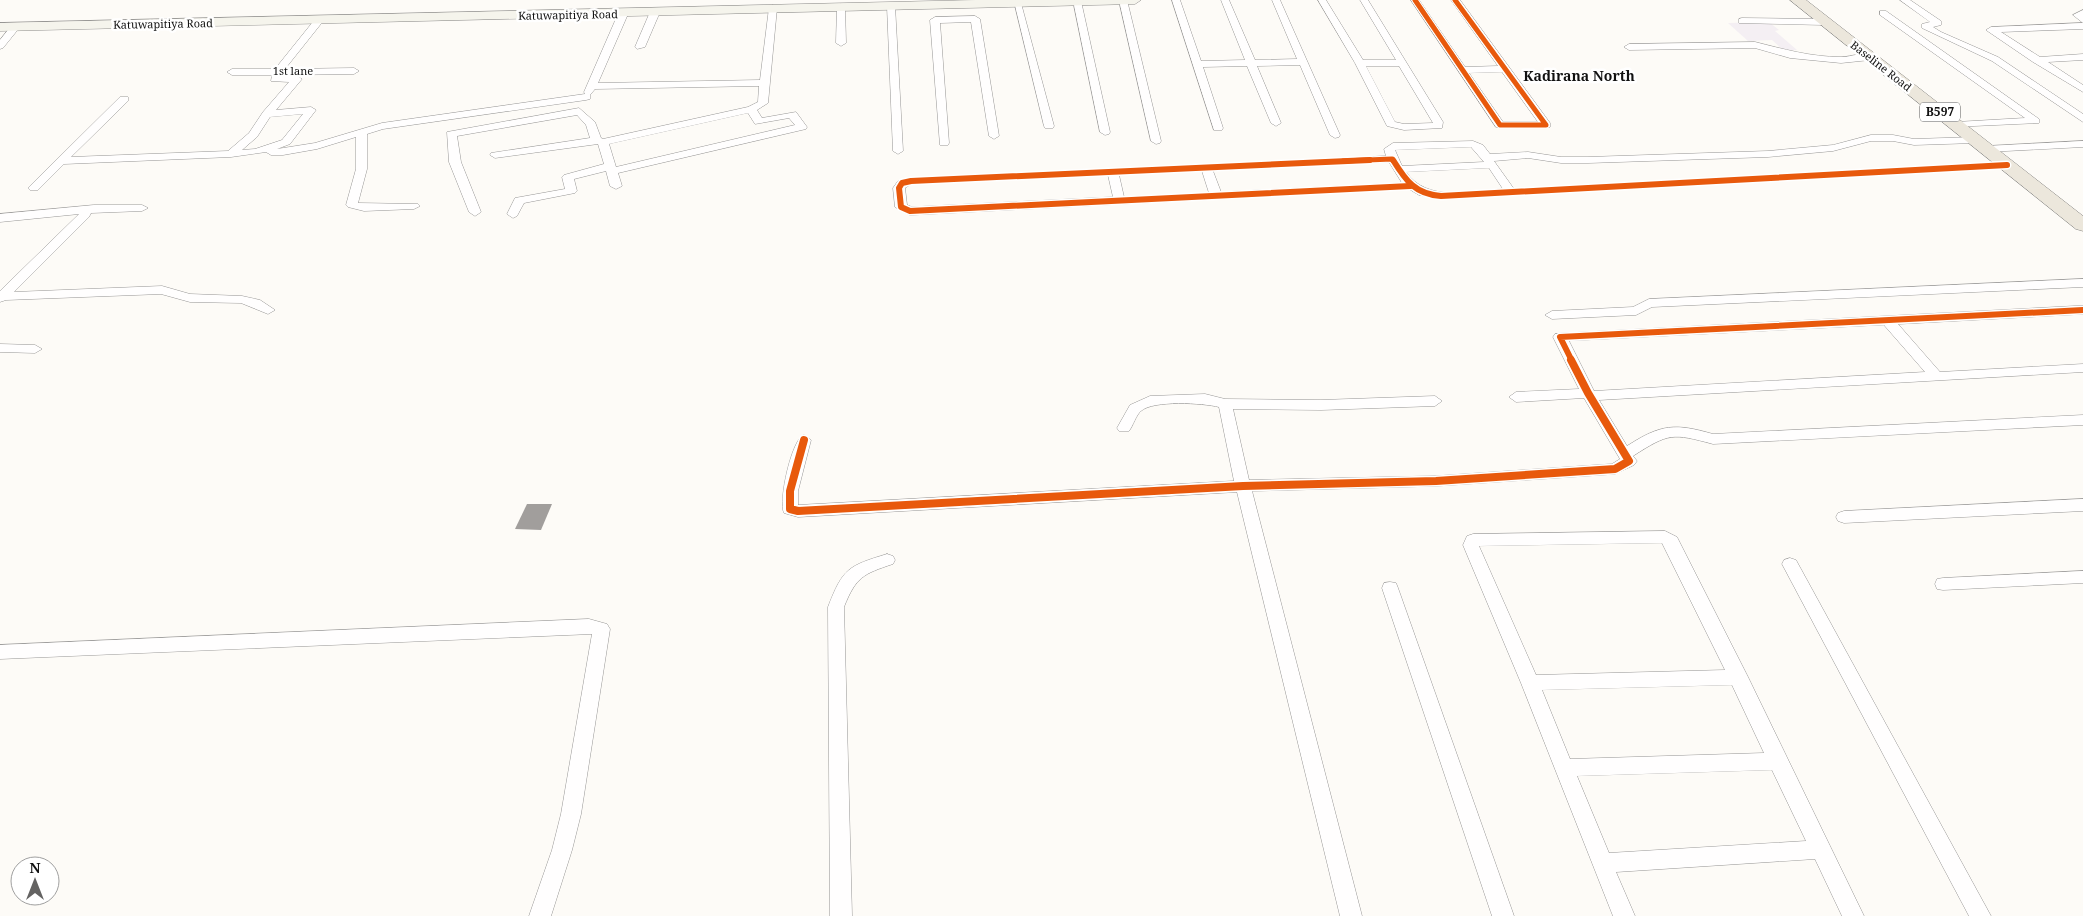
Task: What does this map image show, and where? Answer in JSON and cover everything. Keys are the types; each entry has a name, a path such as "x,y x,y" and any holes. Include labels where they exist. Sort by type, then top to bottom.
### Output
{"main road":[{"name":"Baseline Road","path":"1797,0 2083,225"}],"street":[{"path":"1123,0 1156,141"},
{"name":"Katuwapitiya Road","path":"0,27 623,14 773,8 1135,0"},
{"path":"1176,0 1218,128"},
{"path":"1225,0 1249,63 1276,123"},
{"path":"1276,0 1335,135"},
{"path":"1322,0 1360,64 1391,124 1404,127 1438,126 1438,122 1404,63 1364,0"},
{"path":"1415,0 1500,124 1546,124 1455,0"},
{"path":"1904,0 1938,23 1925,26 1938,34 1995,59 2083,119"},
{"path":"1077,1 1105,132"},
{"path":"1016,3 1049,126"},
{"path":"954,4 954,19"},
{"path":"891,6 898,151"},
{"path":"841,7 841,43"},
{"path":"495,156 599,141 751,109 763,103 773,8"},
{"path":"640,47 656,12"},
{"path":"1883,13 2035,121 1956,125"},
{"path":"2083,13 2078,15 2083,20"},
{"path":"579,111 592,86 623,14"},
{"path":"944,143 935,20 974,19 994,136"},
{"path":"230,154 252,135 297,79 275,79 278,71 319,20"},
{"path":"1742,21 1824,22"},
{"path":"2083,26 1991,30 2083,89"},
{"path":"0,46 16,27"},
{"path":"1629,47 1755,45 1790,55 1842,60 1870,57"},
{"path":"2036,60 2083,57"},
{"path":"1197,64 1304,62"},
{"path":"1360,64 1404,63"},
{"path":"1463,70 1506,69"},
{"name":"1st lane","path":"232,72 354,71"},
{"path":"592,86 764,83"},
{"path":"60,161 283,152 382,126 586,97"},
{"path":"34,188 124,98"},
{"path":"513,214 519,200 571,191 568,177 612,169 802,126 792,114 760,122 751,109"},
{"path":"256,152 286,142 311,110 267,114"},
{"path":"579,111 592,124 612,169 616,186"},
{"path":"475,212 455,162 451,134 579,111"},
{"path":"361,132 364,149 361,179 352,205 364,208 414,206"},
{"path":"1399,169 1489,161 1528,155 1561,160 1588,160 1758,154 1833,148 1871,138 1914,142 1981,144 2083,144"},
{"path":"1511,192 1479,147 1469,143 1393,146 1389,149 1392,159 1410,186 1425,195 1511,192 2006,165"},
{"path":"2070,145 2083,154"},
{"path":"1392,159 911,181 900,185 901,207 910,211 1410,186"},
{"path":"1206,167 1216,195"},
{"path":"1112,171 1119,200"},
{"path":"0,218 85,212 94,209 142,208"},
{"path":"1,297 85,212"},
{"path":"1552,315 1636,311 1648,303 2083,284"},
{"path":"1,297 162,290 186,299 243,299 257,302 268,310"},
{"path":"804,440 790,491 790,509 798,511 1243,486 1436,481 1615,469 1629,462 1589,394 1560,337 1889,322 2083,310"},
{"path":"1889,322 1937,377"},
{"path":"0,348 35,349"},
{"path":"1516,396 1937,377 2083,368"},
{"path":"1124,428 1135,408 1150,401 1205,399 1225,404 1321,405 1435,401"},
{"path":"1225,404 1243,486 1351,916"},
{"path":"1625,454 1650,436 1668,430 1686,431 1714,439 2083,420"},
{"path":"1844,517 2083,505"},
{"path":"1624,916 1530,683 1470,545 1473,540 1666,537 1671,541 1739,677 1853,916"},
{"path":"841,916 836,607 848,578 858,569 887,560"},
{"path":"1790,564 1980,916"},
{"path":"1943,584 2083,578"},
{"path":"1390,588 1503,916"},
{"path":"0,652 589,626 601,629 586,735 566,833 545,892 540,916"},
{"path":"1530,683 1739,677"},
{"path":"1565,768 1778,761"},
{"path":"1602,863 1822,849"}],"shaded area":[{"path":"1769,22 1779,30 1775,31 1797,50 1784,51 1772,40 1748,41 1728,23"}],"building":[{"path":"527,504 552,504 541,530 515,529"}],"cycle path":[{"path":"1415,0 1500,125 1546,125 1455,0"},
{"path":"1410,186 910,211 901,207 899,188 902,183 911,181 1392,159 1406,181 1416,190 1441,196 2007,165"},
{"path":"804,440 790,491 790,509 798,511 1243,486 1436,481 1615,469 1629,461 1588,393 1560,337 2083,310"}],"district":[{"name":"Kadirana North","path":"1579,76"}]}
